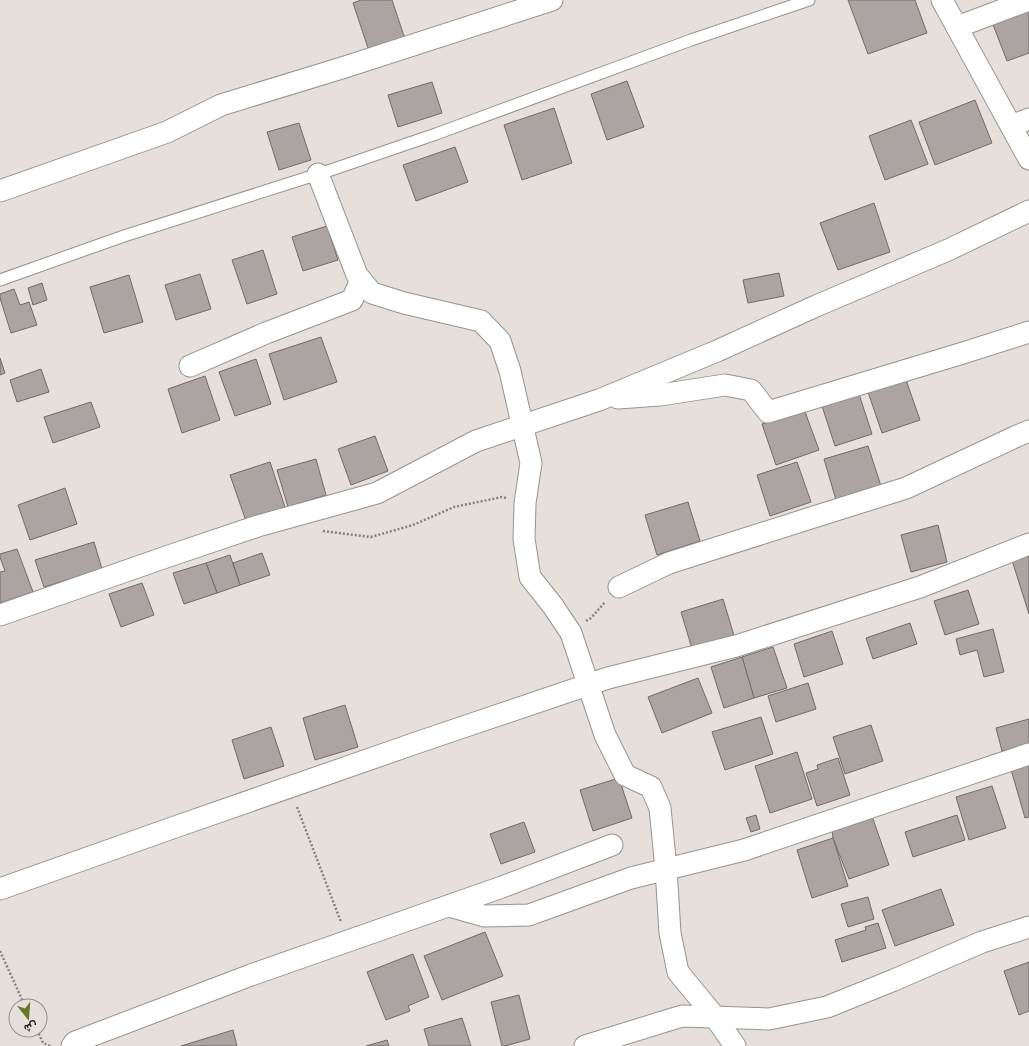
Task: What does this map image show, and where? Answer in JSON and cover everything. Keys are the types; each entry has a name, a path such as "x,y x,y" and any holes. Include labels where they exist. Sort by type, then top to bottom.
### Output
{"street":[{"path":"0,191 167,132 221,105 345,67 552,0"},
{"path":"942,0 957,27 1020,122 1029,159"},
{"path":"957,27 1029,0"},
{"path":"318,174 356,275 372,293 404,303 481,321 500,341 510,371 531,463 525,504 524,539 530,577 554,606 570,631 605,735 625,775 651,787 660,808 670,933 678,972 735,1046"},
{"path":"0,615 258,526 377,493 476,441 599,400 717,351 816,306 948,250 1029,211"},
{"path":"190,366 266,333 352,300 361,280"},
{"path":"599,400 660,395 725,385 751,390 768,412 956,356 1029,332"},
{"path":"619,587 669,563 906,488 1029,431"},
{"path":"0,889 424,740 608,678 736,646 920,587 1029,544"},
{"path":"449,906 484,916 529,916 631,878 744,850 1029,754"},
{"path":"72,1046 75,1042 244,978 502,887 612,845"},
{"path":"585,1046 682,1016 769,1019 827,1006 894,980 982,942 1029,927"}],"lane":[{"path":"0,280 124,236 318,174 436,134 691,40 809,0"}],"path":[{"path":"318,531 371,537 413,525 454,507 468,504 502,497 525,504"},
{"path":"570,631 591,618 619,587"},
{"path":"289,787 348,941"},
{"path":"0,951 21,998"},
{"path":"41,1038 44,1043 50,1046"}],"building":[{"path":"361,0 392,0 405,39 369,51 353,3"},
{"path":"848,0 915,0 927,33 868,54"},
{"path":"1028,8 1029,53 1007,61 992,22"},
{"path":"627,81 644,127 607,140 591,94"},
{"path":"432,82 442,113 398,127 388,95"},
{"path":"975,100 992,143 935,165 919,122"},
{"path":"554,108 572,163 522,180 504,125"},
{"path":"911,120 928,164 885,180 869,136"},
{"path":"299,123 311,160 279,170 267,132"},
{"path":"455,147 468,182 416,201 403,165"},
{"path":"874,203 890,252 838,270 820,223"},
{"path":"327,226 338,260 303,271 292,237"},
{"path":"263,250 277,294 247,304 232,260"},
{"path":"779,273 784,296 748,303 743,280"},
{"path":"200,274 211,309 176,320 165,285"},
{"path":"129,275 143,322 104,333 90,287"},
{"path":"42,283 47,300 33,305 28,288"},
{"path":"14,289 20,305 29,302 37,325 11,333 0,294"},
{"path":"321,337 337,382 284,400 269,354"},
{"path":"0,358 5,373 0,375"},
{"path":"256,359 271,404 235,416 219,372"},
{"path":"41,369 49,392 17,402 10,380"},
{"path":"205,376 220,420 182,433 168,389"},
{"path":"906,380 920,420 882,433 868,392"},
{"path":"859,394 872,434 835,446 822,406"},
{"path":"91,402 100,427 53,443 44,417"},
{"path":"804,409 819,450 776,465 762,424"},
{"path":"375,436 388,471 351,485 338,449"},
{"path":"868,446 881,486 836,500 824,459"},
{"path":"316,459 326,495 288,507 277,470"},
{"path":"270,462 285,507 246,521 230,475"},
{"path":"797,462 811,502 770,516 757,475"},
{"path":"65,488 77,524 30,540 18,505"},
{"path":"688,502 700,541 657,555 645,515"},
{"path":"938,525 947,562 911,572 901,535"},
{"path":"94,542 102,569 44,587 35,560"},
{"path":"17,549 33,592 0,603 0,572 5,571 0,554"},
{"path":"1026,549 1029,559 1029,614 1010,554"},
{"path":"262,553 270,575 240,585 233,563"},
{"path":"230,555 240,585 217,593 206,563"},
{"path":"206,563 217,593 184,604 173,573"},
{"path":"142,583 154,615 121,627 109,594"},
{"path":"968,590 979,624 945,635 934,601"},
{"path":"723,599 735,639 693,652 681,612"},
{"path":"910,623 917,644 873,659 866,638"},
{"path":"993,629 1004,672 984,677 977,650 960,655 956,639"},
{"path":"832,631 843,664 804,677 794,644"},
{"path":"773,647 787,688 754,698 742,657"},
{"path":"742,657 754,698 724,708 711,667"},
{"path":"698,678 712,713 662,733 648,697"},
{"path":"808,683 816,709 776,722 768,696"},
{"path":"345,705 358,747 315,760 303,718"},
{"path":"761,717 773,754 725,770 712,732"},
{"path":"1029,719 1029,745 1002,751 996,728"},
{"path":"871,725 883,761 845,774 833,737"},
{"path":"271,727 284,766 244,779 232,740"},
{"path":"797,752 812,799 770,813 755,766"},
{"path":"838,758 850,795 817,806 806,773 818,769 817,765"},
{"path":"1029,760 1029,817 1025,818 1010,766"},
{"path":"619,778 632,818 593,831 580,790"},
{"path":"992,786 1006,828 969,840 956,797"},
{"path":"756,815 760,829 751,832 746,818"},
{"path":"957,815 965,840 913,857 905,832"},
{"path":"872,816 889,865 849,879 833,838 832,830"},
{"path":"524,822 535,852 501,864 490,834"},
{"path":"833,838 848,886 812,898 797,850"},
{"path":"941,889 954,925 895,946 882,910"},
{"path":"868,897 874,919 848,927 841,904"},
{"path":"878,923 886,948 842,962 835,940 866,930 865,927"},
{"path":"485,932 503,976 442,1000 424,956"},
{"path":"413,954 429,997 408,1006 410,1011 386,1020 367,972"},
{"path":"1029,962 1029,1011 1019,1015 1004,971"},
{"path":"519,995 530,1039 502,1046 491,1002"},
{"path":"462,1018 471,1046 429,1046 424,1029"},
{"path":"233,1030 237,1046 181,1046"},
{"path":"387,1040 389,1046 366,1046"}]}
